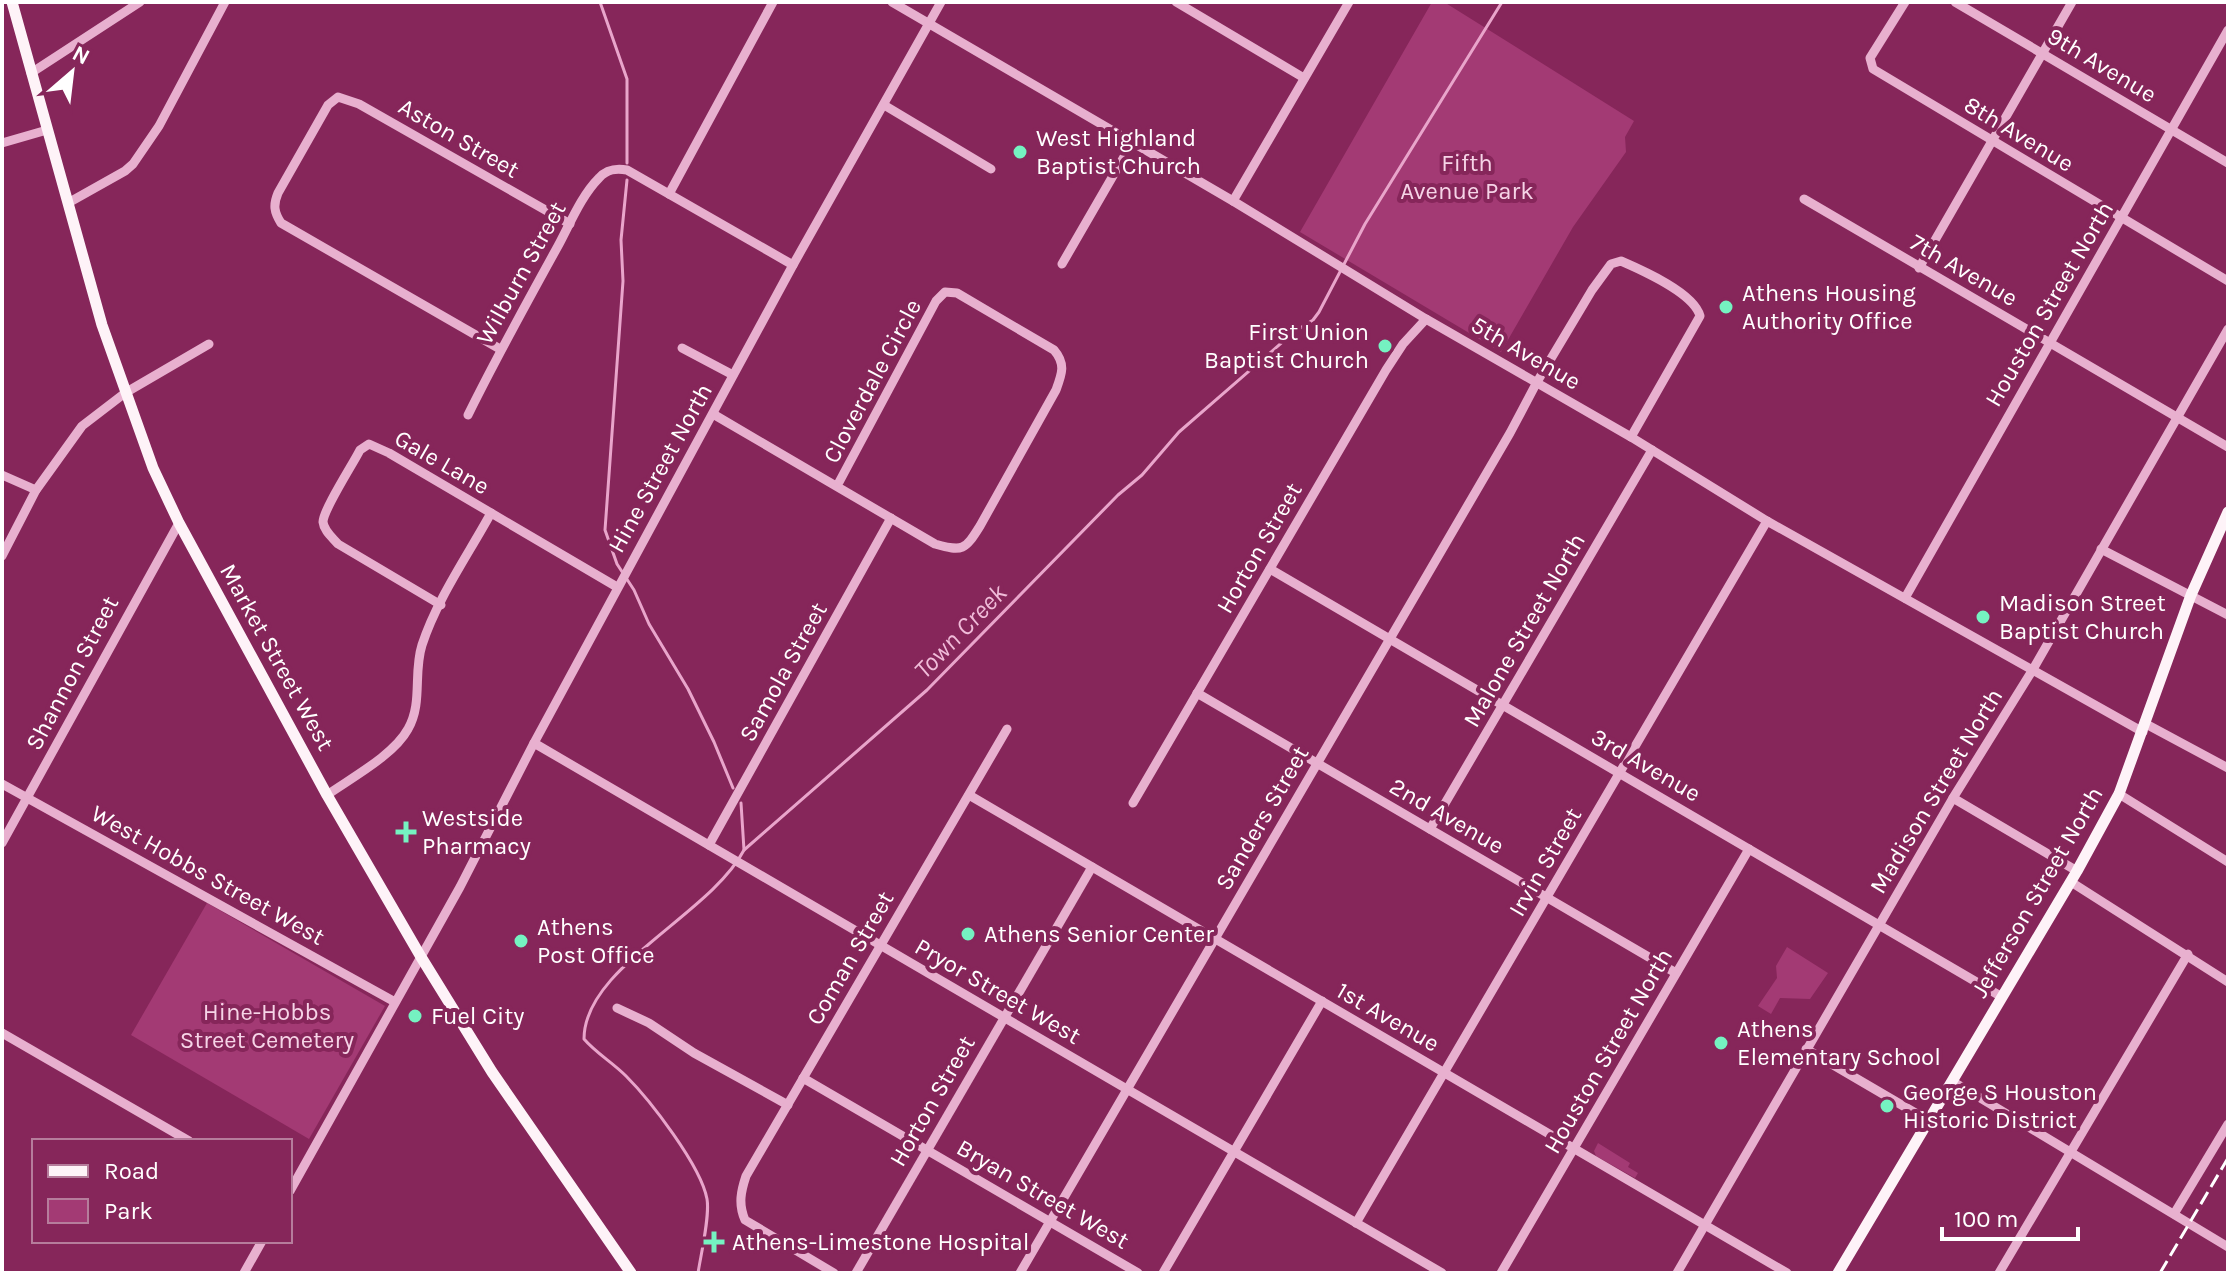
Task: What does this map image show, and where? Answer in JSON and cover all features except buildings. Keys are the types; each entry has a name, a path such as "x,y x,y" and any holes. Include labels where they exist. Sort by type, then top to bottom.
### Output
{"main road":[{"name":"Market Street West","path":"12,2 102,325 153,468 179,523 327,795 421,957 492,1072 631,1273"},
{"name":"Jefferson Street North","path":"1838,1273 2071,882 2119,794 2191,595 2228,512"}],"street":[{"path":"31,73 140,2"},
{"path":"68,203 133,164 159,126 225,2"},
{"path":"773,2 669,194 793,265"},
{"name":"5th Avenue","path":"892,2 1631,437 1767,521 2032,671 2228,768"},
{"name":"Hine Street North","path":"292,1187 421,957 617,587 793,265 941,2"},
{"path":"1176,2 1304,78"},
{"path":"1233,201 1349,2"},
{"name":"8th Avenue","path":"1905,2 1870,58 1873,69 2228,281"},
{"name":"9th Avenue","path":"1955,2 2228,163"},
{"path":"1919,268 2072,2"},
{"name":"Houston Street North","path":"1905,598 2228,30"},
{"name":"Aston Street","path":"500,349 281,223 275,213 274,202 328,105 338,97 359,104 570,224"},
{"path":"884,105 991,169"},
{"path":"2,143 47,130"},
{"path":"1062,264 1132,143"},
{"name":"Wilburn Street","path":"468,415 500,349 598,179 616,168 626,170 669,194"},
{"name":"7th Avenue","path":"1804,199 2228,447"},
{"name":"Sanders Street","path":"1020,1273 1537,382 1592,290 1611,264 1621,261 1642,270 1698,306 1700,316 1631,437"},
{"name":"Cloverdale Circle","path":"837,486 936,301 945,292 957,293 1054,350 1062,359 1063,370 1056,390 967,546 956,550 935,544 891,518"},
{"name":"Horton Street","path":"1133,803 1386,370 1403,344 1426,319"},
{"name":"Madison Street North","path":"1677,1273 1953,798 2032,671 2228,329"},
{"path":"2,556 36,490 82,426 125,393 209,344"},
{"path":"682,348 733,375"},
{"path":"713,414 891,518"},
{"name":"Gale Lane","path":"441,605 338,544 325,529 323,519 327,508 360,450 369,444 617,587"},
{"name":"Malone Street North","path":"1430,829 1652,450"},
{"path":"2,475 36,490"},
{"path":"327,795 392,748 408,731 416,710 418,665 423,644 491,513"},
{"name":"Samola Street","path":"709,845 891,518"},
{"name":"Irvin Street","path":"1356,1223 1767,521"},
{"name":"Shannon Street","path":"2,843 179,523"},
{"path":"2101,549 2228,615"},
{"name":"3rd Avenue","path":"1270,569 2002,997"},
{"name":"2nd Avenue","path":"1197,693 1676,973"},
{"name":"Coman Street","path":"834,1273 745,1220 741,1210 741,1193 746,1176 1007,729"},
{"name":"Pryor Street West","path":"534,743 1442,1273"},
{"name":"West Hobbs Street West","path":"2,784 395,1002"},
{"path":"2119,794 2228,862"},
{"name":"1st Avenue","path":"969,795 1787,1273"},
{"path":"1953,798 2077,871"},
{"name":"Houston Street North","path":"1501,1273 1749,849"},
{"name":"Horton Street","path":"856,1273 1092,867"},
{"path":"2071,882 2228,982"},
{"path":"1999,1273 2188,954"},
{"path":"1163,1273 1322,1001"},
{"path":"617,1008 649,1023 694,1053 788,1105"},
{"path":"2,1033 186,1139"},
{"path":"1806,1049 1929,1121"},
{"name":"Bryan Street West","path":"803,1078 1138,1273"},
{"path":"1952,1081 2228,1247"},
{"path":"2174,1214 2228,1124"},
{"path":"244,1273 261,1243"}],"green space":[{"name":"Fifth Avenue Park","path":"1432,2 1444,2 1634,121 1625,137 1626,152 1573,227 1501,352 1300,232"},
{"name":"Hine-Hobbs Street Cemetery","path":"207,903 385,1006 309,1139 131,1035"},
{"path":"1787,947 1828,973 1810,999 1780,998 1771,1014 1758,1006 1777,978 1776,966"},
{"path":"1598,1143 1630,1163 1628,1167 1638,1173 1635,1178 1596,1156 1594,1151"}],"waterway":[{"path":"600,2 627,79 627,163"},
{"name":"Town Creek","path":"698,1273 708,1206 703,1185 661,1117 621,1071 584,1039 589,1013 604,988 651,942 705,897 744,850 927,690 1118,495 1142,475 1179,432 1294,332 1313,320 1365,224 1502,2"},
{"path":"627,180 605,530 617,564 688,689 733,788"},
{"path":"741,803 744,850"}],"railway":[{"path":"2160,1273 2228,1158"}],"place":[{"name":"West Highland Baptist Church","path":"1020,152"},
{"name":"Athens Housing Authority Office","path":"1726,307"},
{"name":"First Union Baptist Church","path":"1385,346"},
{"name":"Madison Street Baptist Church","path":"1983,617"},
{"name":"Westside Pharmacy","path":"406,832"},
{"name":"Athens Senior Center","path":"968,934"},
{"name":"Athens Post Office","path":"521,941"},
{"name":"Fuel City","path":"415,1016"},
{"name":"Athens Elementary School","path":"1721,1043"},
{"name":"George S Houston Historic District","path":"1887,1106"},
{"name":"Athens-Limestone Hospital","path":"714,1242"}]}
